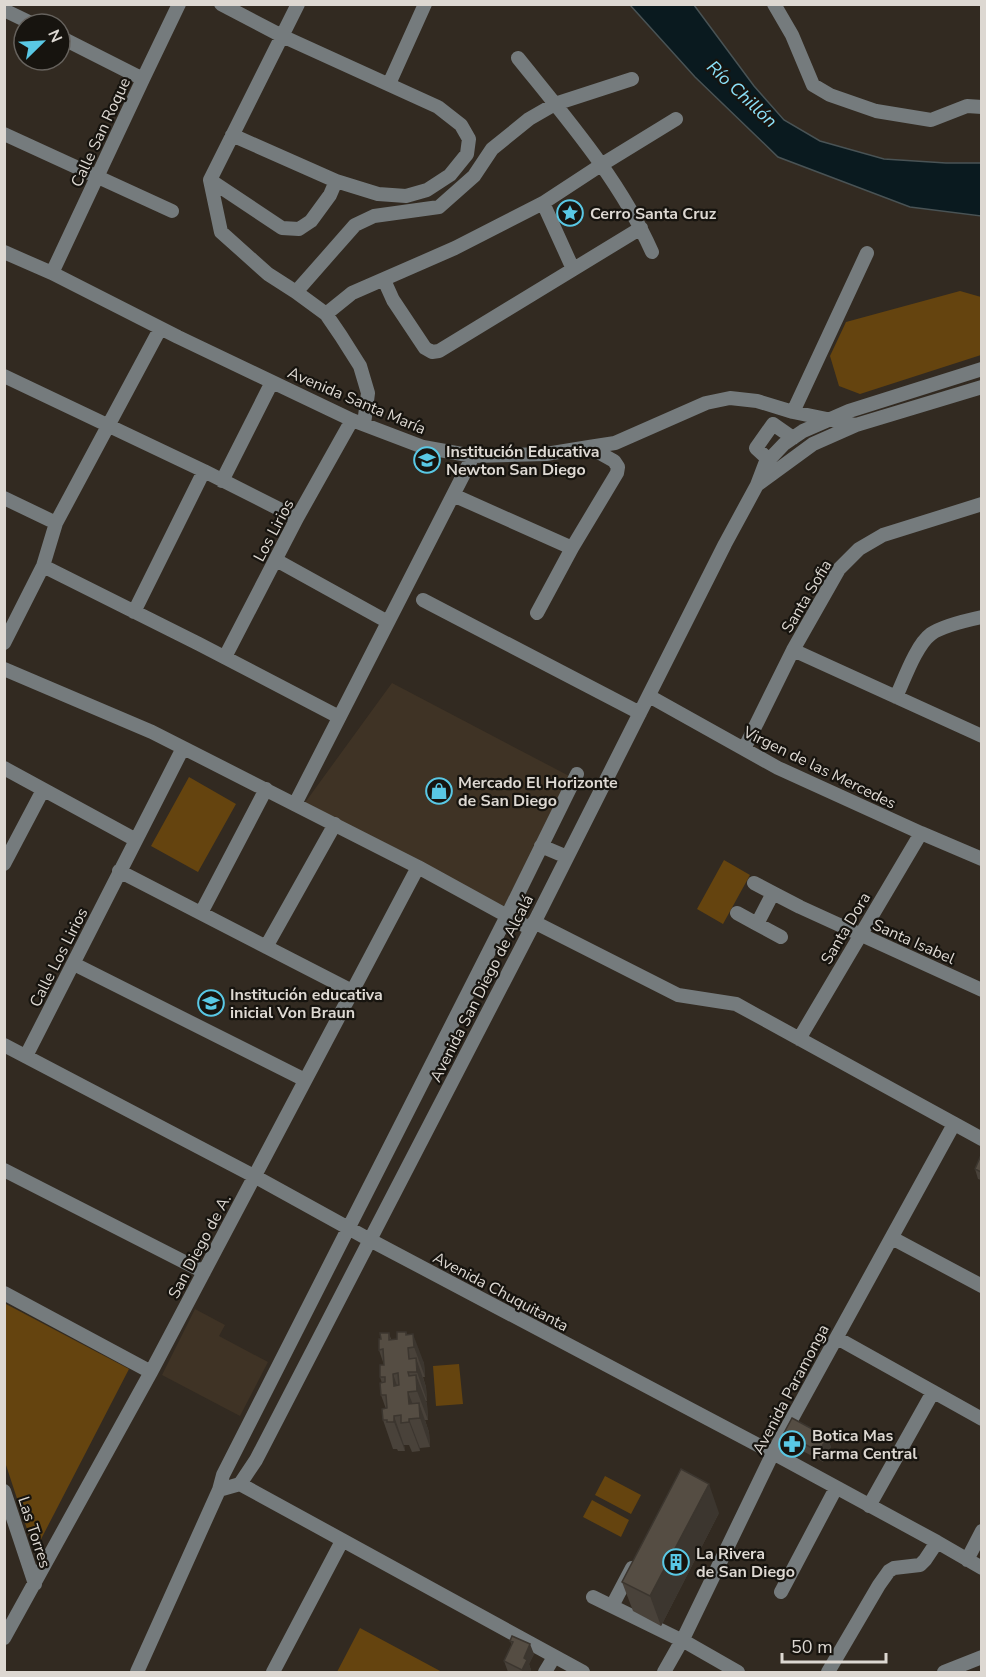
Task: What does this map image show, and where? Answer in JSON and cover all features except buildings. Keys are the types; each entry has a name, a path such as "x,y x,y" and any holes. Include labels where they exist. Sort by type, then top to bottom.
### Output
{"street":[{"name":"Calle San Roque","path":"52,273 142,78 179,4"},
{"path":"221,4 282,36 438,107 461,125 469,139 466,154 450,175 427,190 406,196 378,194 336,181 232,135"},
{"path":"298,4 210,180 221,232 268,274 326,314 360,366 368,393 358,422"},
{"path":"395,87 425,4"},
{"path":"774,4 792,35 813,85 830,94 876,111 931,120 967,106 981,107"},
{"path":"72,43 142,78"},
{"path":"518,58 601,165 641,228 652,252"},
{"path":"296,292 355,225 374,216 439,207 474,176 492,149 529,119 555,104 632,79"},
{"path":"326,314 352,293 455,248 543,203 676,119"},
{"path":"4,134 172,211"},
{"path":"210,180 282,228 299,229 311,221 330,195 336,181"},
{"path":"543,203 573,269"},
{"path":"384,280 393,300 425,348 432,352 439,351 641,228"},
{"name":"Avenida Santa María","path":"4,252 52,273 160,329 358,422 423,447 473,456 546,454 615,443 706,403 730,398 757,401 856,425"},
{"path":"769,460 756,448 773,424 787,410 867,253"},
{"path":"4,643 43,566 57,523 160,329"},
{"name":"Avenida San Diego de Alcalá","path":"240,1484 256,1460 370,1240 757,485 765,464 784,444 803,431 830,419 981,369"},
{"path":"4,376 297,518"},
{"path":"222,481 273,382"},
{"name":"Avenida San Diego de Alcalá","path":"757,485 813,444 856,425 981,387"},
{"name":"Los Lirios","path":"225,657 297,518 358,422"},
{"path":"773,424 793,438"},
{"path":"537,613 617,472 618,467 614,461 589,447"},
{"path":"295,804 473,456"},
{"path":"134,612 204,471"},
{"path":"453,495 572,548"},
{"path":"4,498 57,523"},
{"name":"Santa Sofia","path":"744,749 793,650 839,570 859,549 882,535 981,504"},
{"path":"276,560 388,622"},
{"path":"43,566 339,717"},
{"path":"423,600 640,713"},
{"path":"896,697 917,652 931,634 981,617"},
{"path":"793,650 981,736"},
{"path":"4,669 152,732 418,867 507,916 532,925 678,995 736,1004 981,1139"},
{"name":"Virgen de las Mercedes","path":"649,696 778,768 981,859"},
{"name":"Calle Los Lirios","path":"26,1056 183,748"},
{"path":"4,768 136,840"},
{"name":"Avenida San Diego de Alcalá","path":"137,1672 219,1490 223,1475 577,774"},
{"path":"201,913 266,789"},
{"path":"4,864 43,790"},
{"path":"266,947 335,824"},
{"name":"Santa Dora","path":"799,1039 921,833"},
{"path":"542,846 567,857"},
{"name":"San Diego de A.","path":"4,1638 151,1372 418,867"},
{"path":"119,871 352,992"},
{"name":"Santa Isabel","path":"754,883 800,907 981,990"},
{"path":"757,924 773,893"},
{"path":"737,913 781,937"},
{"path":"74,964 305,1080"},
{"name":"Avenida Chuquitanta","path":"4,1045 773,1453 981,1568"},
{"name":"Avenida Paramonga","path":"664,1672 682,1641 773,1453 954,1124"},
{"path":"4,1170 204,1272"},
{"path":"891,1238 981,1286"},
{"path":"4,1293 151,1372"},
{"path":"837,1338 981,1419"},
{"path":"869,1506 933,1392"},
{"path":"219,1490 240,1484 583,1672"},
{"path":"781,1592 836,1488"},
{"name":"Las Torres","path":"4,1491 35,1584"},
{"path":"967,1560 981,1531"},
{"path":"273,1672 342,1541"},
{"path":"828,1672 889,1570 920,1565 937,1542"},
{"path":"612,1606 638,1555"},
{"path":"593,1597 682,1641 738,1672"},
{"path":"545,1672 554,1657"},
{"path":"944,1672 981,1657"}],"shaded area":[{"path":"960,291 981,297 981,355 860,394 839,386 830,356 846,322"},
{"name":"Mercado El Horizonte de San Diego","path":"392,683 571,777 504,906 304,804"},
{"path":"189,777 236,804 198,872 151,846"},
{"path":"724,860 750,875 723,924 697,909"},
{"path":"4,1303 129,1369 38,1545 29,1535 5,1462"},
{"path":"195,1309 225,1325 219,1336 268,1362 240,1416 162,1375"},
{"path":"459,1364 463,1404 436,1406 433,1366"},
{"path":"605,1476 641,1495 631,1514 595,1495"},
{"path":"592,1500 629,1520 621,1537 583,1517"},
{"path":"360,1628 442,1672 337,1672"}],"water":[{"name":"Río Chillón","path":"630,5 694,5 754,86 784,120 820,141 884,159 981,163 981,216 910,207 778,157 695,77"}],"place":[{"name":"Cerro Santa Cruz","path":"570,213"},
{"name":"Institución Educativa Newton San Diego","path":"427,460"},
{"name":"Mercado El Horizonte de San Diego","path":"439,791"},
{"name":"Institución educativa inicial Von Braun","path":"211,1003"},
{"name":"Botica Mas Farma Central","path":"792,1444"},
{"name":"La Rivera de San Diego","path":"676,1562"}]}
